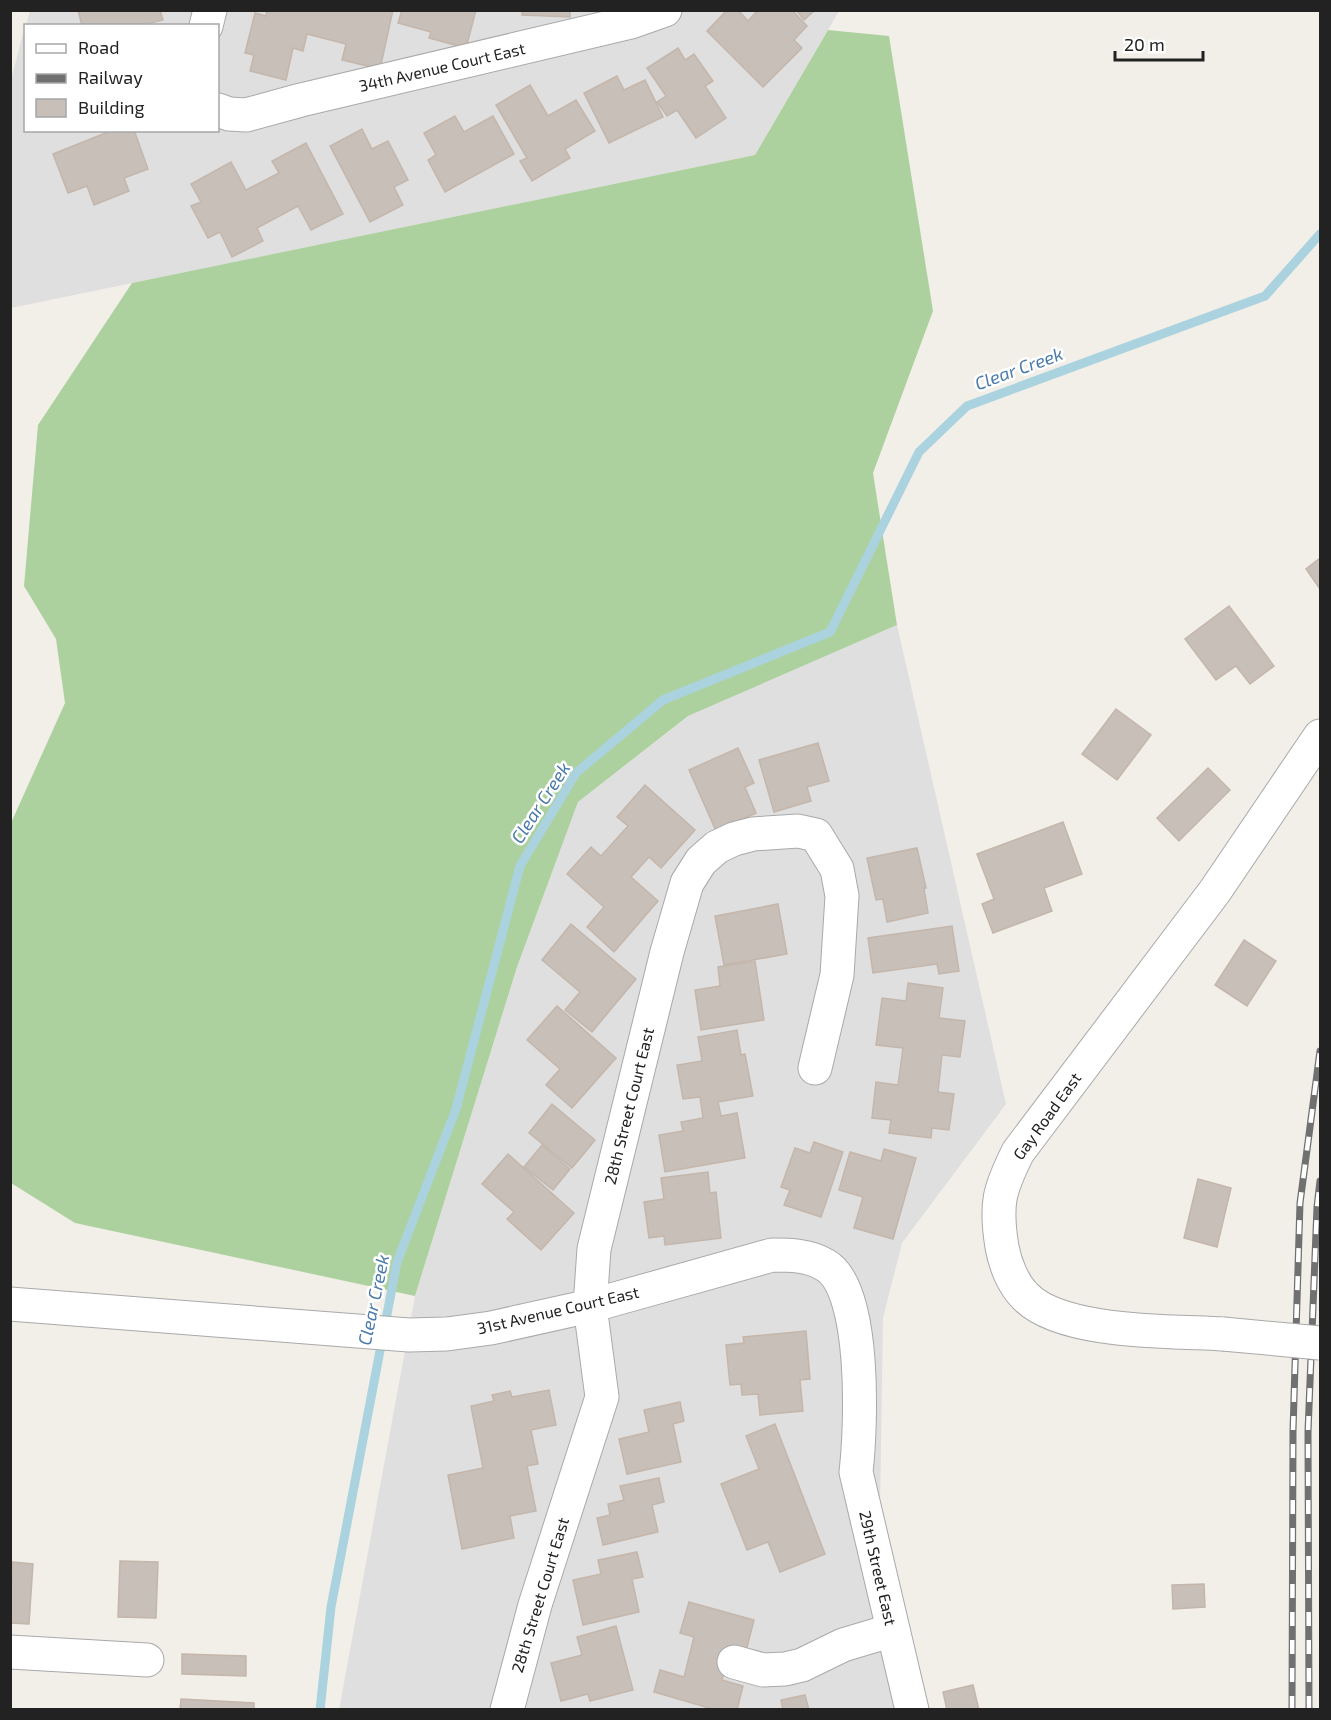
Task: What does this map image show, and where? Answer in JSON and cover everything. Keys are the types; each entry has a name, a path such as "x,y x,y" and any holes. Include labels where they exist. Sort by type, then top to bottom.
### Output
{"street":[{"name":"34th Avenue Court East","path":"219,110 229,114 246,115 631,22 665,10"},
{"name":"Gay Road East","path":"1320,736 1215,891 1018,1152 1003,1181 998,1201 998,1222 1009,1272 1026,1298 1039,1307 1058,1315 1108,1327 1320,1343"},
{"name":"28th Street Court East","path":"507,1710 535,1605 602,1397 590,1306 594,1249 667,952 687,883 701,861 717,847 753,834 798,831 816,835 837,869 842,896 837,975 815,1068"},
{"name":"31st Avenue Court East","path":"10,1304 350,1331 409,1335 447,1334 491,1328 590,1306 771,1255 789,1255 808,1258 826,1265 841,1283 850,1308 859,1356 860,1425"},
{"name":"29th Street East","path":"860,1425 856,1472 912,1710"},
{"path":"734,1662 763,1670 785,1670 802,1665 843,1645 893,1630"},
{"path":"10,1652 147,1660"}],"shaded area":[{"path":"30,11 839,11 755,155 11,308 11,80 24,30 24,132 219,132 219,24 26,24"},
{"path":"897,625 1006,1104 902,1243 883,1318 880,1507 928,1709 339,1710 415,1296 517,967 578,802 688,716"}],"green space":[{"path":"828,30 889,36 933,311 873,473 897,625 688,716 578,802 517,967 415,1296 75,1223 11,1183 11,823 65,703 56,639 24,586 38,425 132,283 755,155"}],"building":[{"path":"78,10 160,10 163,20 150,24 82,24"},
{"path":"267,10 393,10 380,69 342,60 346,44 307,34 303,51 293,48 286,80 250,71 254,55 245,53 255,13 266,16"},
{"path":"402,10 476,10 466,48 429,38 431,32 398,23"},
{"path":"522,10 570,10 570,17 522,15"},
{"path":"727,10 738,10 748,21 758,10 792,10 807,26 794,40 802,48 763,87 707,31"},
{"path":"796,10 815,10 804,20"},
{"path":"678,48 685,60 694,54 713,81 705,86 726,118 696,138 677,110 667,116 657,102 666,96 647,68"},
{"path":"617,76 624,90 645,80 663,117 609,143 584,93"},
{"path":"530,85 548,116 576,100 595,131 565,149 570,158 532,181 520,161 527,158 496,105"},
{"path":"455,116 464,132 493,116 514,154 445,192 428,160 436,155 424,133"},
{"path":"362,129 372,149 388,141 408,180 394,187 403,205 370,222 330,146"},
{"path":"108,132 135,132 148,169 124,178 129,191 94,205 87,186 68,193 53,154"},
{"path":"306,143 343,214 311,230 298,206 257,228 263,241 232,257 220,232 208,238 191,206 201,202 191,184 231,162 246,190 279,173 272,161"},
{"path":"1320,558 1320,589 1306,569"},
{"path":"1229,606 1274,666 1250,684 1236,666 1216,680 1185,639"},
{"path":"1116,709 1151,735 1117,780 1082,754"},
{"path":"818,743 829,781 807,787 811,801 774,812 759,760"},
{"path":"738,748 754,783 745,787 756,813 716,831 689,770"},
{"path":"1208,768 1230,790 1179,841 1157,818"},
{"path":"645,785 695,830 661,868 649,857 631,877 658,901 614,952 587,927 604,907 567,874 591,847 601,856 628,826 617,817"},
{"path":"1063,822 1082,874 1044,888 1052,911 993,933 982,904 994,899 977,854"},
{"path":"917,848 926,888 924,888 928,913 887,922 883,899 876,900 867,858"},
{"path":"778,904 787,954 724,965 715,916"},
{"path":"571,924 636,979 592,1032 565,1010 580,992 542,960"},
{"path":"952,926 959,971 939,974 937,964 873,973 868,938"},
{"path":"1244,940 1276,961 1247,1006 1215,985"},
{"path":"755,961 764,1020 701,1030 695,990 720,986 718,967"},
{"path":"908,983 943,988 939,1018 965,1021 960,1057 942,1055 938,1092 954,1094 949,1130 932,1128 931,1138 889,1133 891,1120 872,1118 876,1082 898,1085 903,1048 876,1045 882,998 906,1001"},
{"path":"557,1006 616,1058 572,1108 546,1085 560,1069 527,1040"},
{"path":"737,1030 741,1055 745,1054 753,1096 718,1102 721,1116 737,1113 745,1158 665,1172 659,1135 683,1131 681,1122 703,1118 700,1097 683,1099 677,1065 702,1061 698,1037"},
{"path":"552,1104 595,1140 572,1168 529,1133"},
{"path":"814,1142 843,1152 821,1217 784,1205 790,1190 781,1187 795,1148 810,1153"},
{"path":"542,1145 570,1169 553,1190 524,1167"},
{"path":"884,1149 916,1158 893,1239 854,1228 863,1197 839,1190 850,1152 881,1161"},
{"path":"508,1154 574,1213 541,1250 507,1219 514,1212 482,1184"},
{"path":"708,1172 710,1193 716,1192 721,1238 665,1245 664,1236 649,1238 644,1202 664,1199 661,1178"},
{"path":"1198,1179 1231,1188 1217,1247 1184,1238"},
{"path":"806,1331 810,1379 800,1380 803,1411 760,1415 758,1394 742,1395 741,1384 730,1385 726,1345 744,1343 743,1337"},
{"path":"549,1390 556,1425 531,1430 538,1464 527,1466 536,1511 510,1516 514,1538 462,1549 448,1475 483,1468 471,1406 494,1401 492,1395 510,1391 512,1397"},
{"path":"680,1402 684,1421 673,1424 681,1462 627,1474 619,1439 649,1432 644,1410"},
{"path":"775,1424 825,1554 780,1572 768,1542 747,1550 721,1484 759,1469 746,1436"},
{"path":"659,1478 664,1502 652,1505 658,1532 603,1545 597,1518 610,1515 608,1504 624,1500 620,1486"},
{"path":"637,1552 643,1577 632,1579 639,1612 583,1625 573,1580 601,1574 598,1560"},
{"path":"120,1561 158,1562 156,1618 118,1617"},
{"path":"12,1562 33,1564 29,1624 10,1623"},
{"path":"1204,1584 1205,1607 1173,1609 1172,1585"},
{"path":"689,1602 754,1620 745,1655 730,1651 722,1680 743,1686 737,1710 716,1710 654,1692 660,1670 684,1677 694,1637 680,1633"},
{"path":"616,1626 633,1690 590,1701 588,1694 561,1701 551,1663 582,1655 577,1637"},
{"path":"182,1654 246,1656 246,1676 182,1674"},
{"path":"973,1685 979,1710 947,1710 943,1692"},
{"path":"805,1695 809,1710 783,1710 781,1700"},
{"path":"181,1699 254,1703 254,1710 180,1710"}],"waterway":[{"name":"Clear Creek","path":"320,1710 331,1607 397,1262 456,1109 520,866 576,773 663,700 830,632 919,452 967,406 1265,296 1320,234"}],"railway":[{"path":"1292,1710 1293,1431 1300,1203 1320,1051"},
{"path":"1309,1710 1308,1432 1320,1181"}]}
